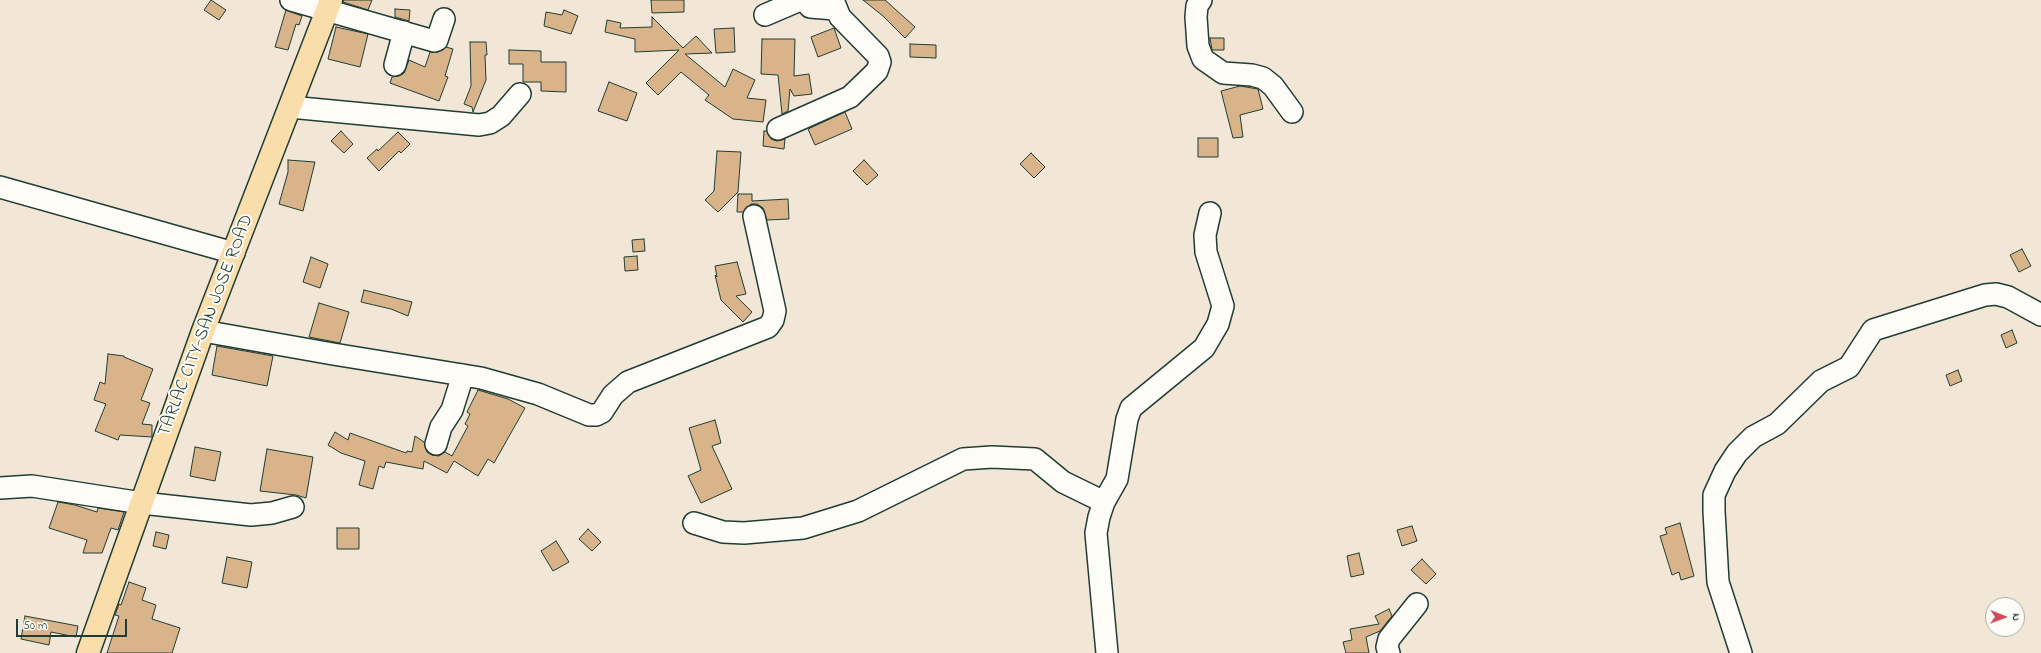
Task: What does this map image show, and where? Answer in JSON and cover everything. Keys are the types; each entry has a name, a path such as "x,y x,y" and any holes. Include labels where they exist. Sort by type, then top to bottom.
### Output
{"main road":[{"name":"TARLAC CITY-SAN JOSE ROAD","path":"88,653 204,331 330,5"}],"street":[{"path":"291,0 330,5 404,32 431,40 437,40 444,19"},
{"path":"765,15 800,0"},
{"path":"778,129 850,97 877,70 880,62 878,56 840,17 834,5 810,7 804,0"},
{"path":"1201,0 1197,6 1196,16 1198,46 1203,59 1223,73 1252,75 1263,78 1273,86 1292,112"},
{"path":"395,66 404,32"},
{"path":"290,107 479,125 490,123 501,116 520,94"},
{"path":"0,187 234,253"},
{"path":"1107,653 1096,533 1104,502 1117,479 1126,419 1131,408 1204,348 1218,324 1224,306 1206,252 1205,235 1210,213"},
{"path":"204,331 463,375 538,394 589,415 596,414 602,412 613,395 628,382 768,327 773,320 774,311 754,216"},
{"path":"1741,653 1718,582 1714,511 1714,495 1725,471 1737,453 1753,437 1777,424 1821,381 1849,367 1873,330 1985,295 1996,294 2008,297 2041,315"},
{"path":"436,444 441,427 452,410 463,375"},
{"path":"694,523 723,532 744,533 803,528 858,511 963,459 992,457 1035,459 1063,482 1104,502"},
{"path":"0,488 32,486 142,504 251,515 272,513 293,507"},
{"path":"1389,653 1387,647 1389,639 1417,604"}],"building":[{"path":"211,0 226,10 219,20 204,10"},
{"path":"343,0 372,0 368,10 343,2"},
{"path":"651,0 684,0 684,12 652,13"},
{"path":"863,0 885,0 915,27 905,38 883,16"},
{"path":"395,9 410,10 409,21 395,17"},
{"path":"286,10 302,16 299,25 296,24 288,50 275,47"},
{"path":"564,10 578,16 571,34 544,26 546,12 562,15"},
{"path":"652,17 683,48 696,36 712,53 685,54 725,87 733,69 755,80 747,98 766,100 763,122 733,119 705,100 709,95 681,72 658,95 646,83 679,50 635,52 635,39 605,32 607,20 621,23 620,28 652,27"},
{"path":"336,27 368,34 360,67 328,59"},
{"path":"734,28 735,52 716,53 714,29"},
{"path":"834,28 841,48 818,57 811,37"},
{"path":"1210,38 1224,38 1224,50 1212,50"},
{"path":"762,39 795,39 794,76 809,74 812,94 794,96 790,89 788,111 782,114 778,75 761,74"},
{"path":"470,42 486,42 487,55 485,55 486,80 473,112 472,107 464,104 471,86"},
{"path":"910,44 936,45 936,58 910,57"},
{"path":"446,47 453,49 445,76 448,77 439,101 390,83 392,77 404,73 409,60 425,67 430,52 438,52"},
{"path":"509,50 541,51 541,62 566,62 566,92 541,91 541,82 523,82 523,64 509,64"},
{"path":"609,82 637,93 627,121 598,111"},
{"path":"1240,86 1258,89 1263,109 1240,115 1243,137 1233,138 1221,91"},
{"path":"845,112 852,129 815,145 808,129"},
{"path":"341,131 353,144 344,153 331,141"},
{"path":"764,131 767,131 771,139 777,141 785,139 784,149 763,146"},
{"path":"398,132 410,144 401,153 399,151 379,171 367,158 377,149 378,151"},
{"path":"1198,138 1218,138 1218,157 1198,157"},
{"path":"717,151 741,152 738,192 718,212 705,200 714,191"},
{"path":"1031,153 1045,167 1034,178 1020,164"},
{"path":"288,160 315,162 303,211 279,204 288,172"},
{"path":"864,160 878,175 867,185 853,171"},
{"path":"738,194 752,194 752,201 788,199 789,219 767,220 763,208 757,204 751,204 743,212 737,212"},
{"path":"644,239 645,251 633,252 632,240"},
{"path":"2022,249 2031,266 2019,272 2010,255"},
{"path":"637,256 638,270 625,271 624,257"},
{"path":"311,257 328,264 320,288 303,282"},
{"path":"737,262 746,294 736,296 752,312 743,322 721,300 715,275 717,277 715,266"},
{"path":"364,290 412,302 408,316 391,309 361,302"},
{"path":"319,303 349,312 340,343 309,337"},
{"path":"2012,330 2017,343 2006,348 2001,335"},
{"path":"217,346 273,356 267,386 212,375"},
{"path":"108,354 124,356 153,369 141,400 150,403 142,424 152,425 152,437 120,435 118,440 95,431 106,404 94,400 100,382 105,384"},
{"path":"1958,370 1962,381 1950,386 1946,375"},
{"path":"478,390 508,399 525,408 494,463 488,459 478,476 454,461 447,473 424,461 423,469 386,462 384,468 379,466 373,489 359,485 365,461 341,453 328,445 335,432 348,440 350,433 406,453 407,451 412,452 415,436 424,442 427,452 432,455 439,456 445,452 452,456 468,426 465,424 470,414 467,412"},
{"path":"715,420 721,443 712,446 732,489 701,503 688,476 701,470 689,428"},
{"path":"195,447 221,452 215,481 190,476"},
{"path":"267,449 313,457 306,498 296,495 260,491"},
{"path":"58,502 75,505 97,512 98,508 124,512 118,530 111,528 102,553 83,553 87,540 49,528"},
{"path":"1680,523 1694,576 1681,580 1679,572 1672,575 1660,536 1667,534 1665,528"},
{"path":"1412,526 1417,541 1402,546 1397,530"},
{"path":"337,528 359,528 359,549 337,549"},
{"path":"588,529 601,542 592,551 579,539"},
{"path":"156,532 169,535 166,549 153,546"},
{"path":"556,541 569,562 553,571 541,551"},
{"path":"1359,553 1364,574 1351,577 1347,556"},
{"path":"227,557 252,562 247,588 222,583"},
{"path":"1422,559 1436,574 1426,584 1411,570"},
{"path":"129,582 146,588 142,600 156,605 152,619 180,628 172,653 107,653 119,616 115,615 119,604 121,605"},
{"path":"1389,609 1392,616 1380,631 1366,637 1369,653 1346,653 1343,642 1352,640 1350,629 1379,624 1375,616"},
{"path":"25,616 78,626 76,637 51,632 49,645 21,639"}]}
